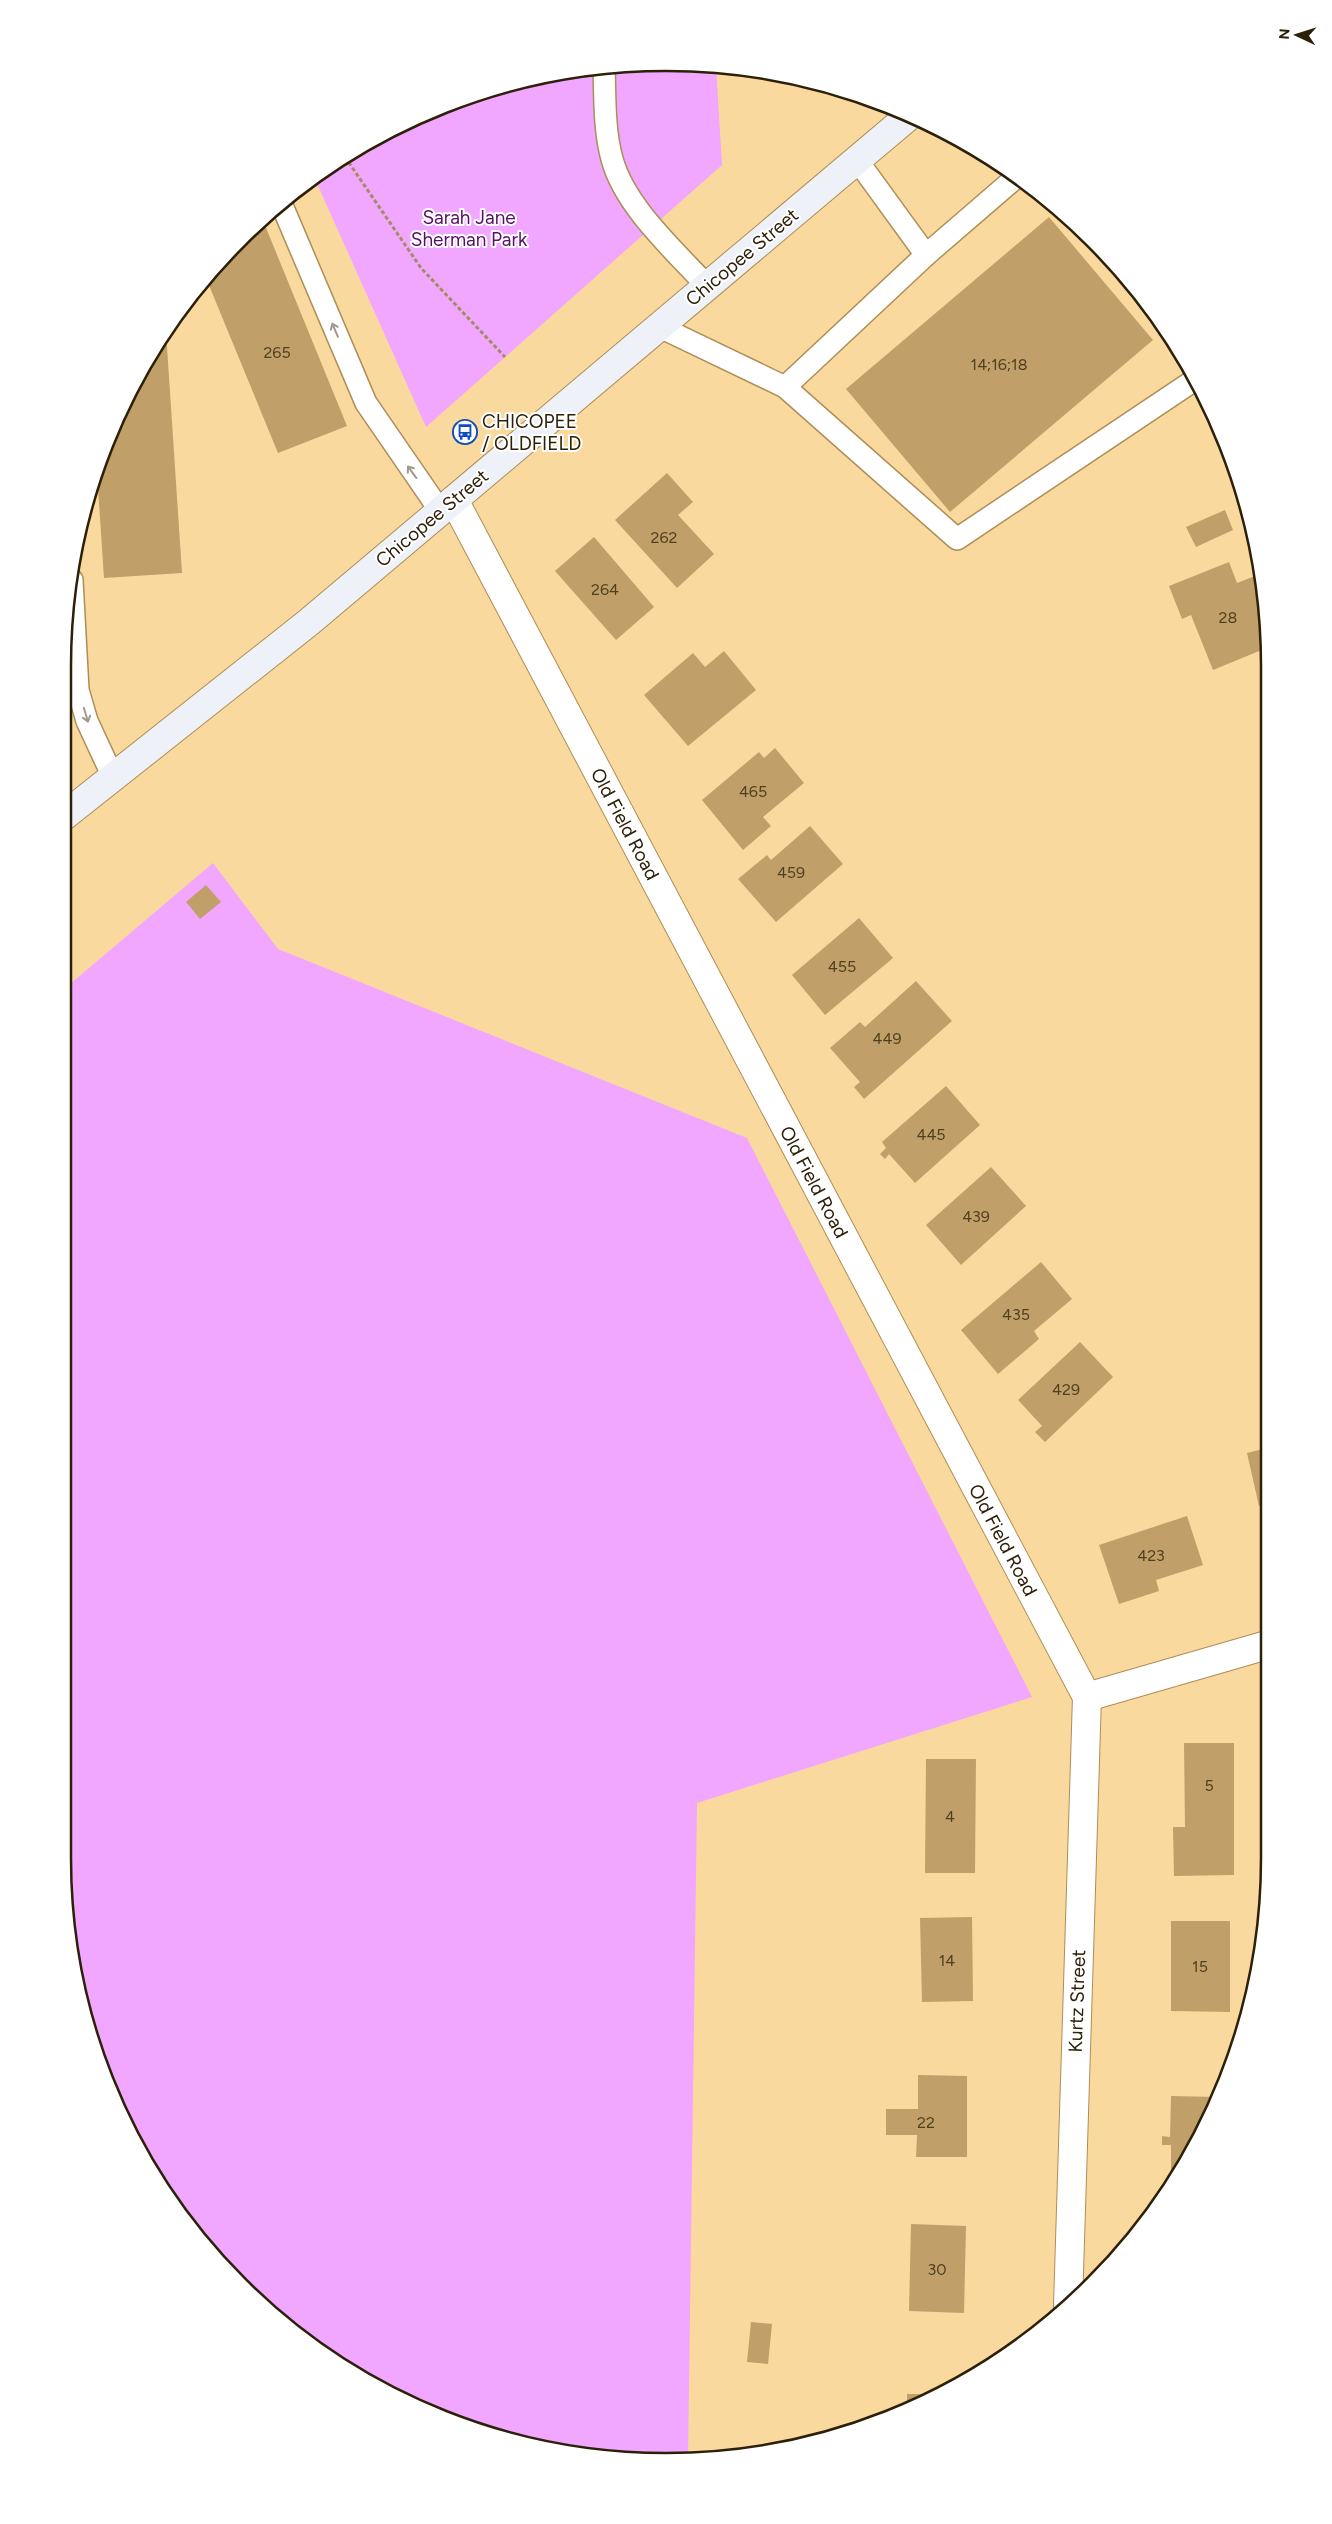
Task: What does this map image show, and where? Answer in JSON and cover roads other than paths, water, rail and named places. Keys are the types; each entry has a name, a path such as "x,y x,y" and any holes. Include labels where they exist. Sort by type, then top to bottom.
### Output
{"main road":[{"name":"Chicopee Street","path":"71,810 310,622 903,121"}],"street":[{"name":"Old Field Road","path":"447,506 1087,1697"},
{"path":"1087,1697 1261,1647"},
{"name":"Kurtz Street","path":"1068,2296 1087,1697"}],"lane":[{"path":"604,75 609,146 621,183 638,208 708,287"},
{"path":"857,160 926,254"},
{"path":"785,387 926,254 1011,182"},
{"path":"284,211 366,403 447,506"},
{"path":"660,327 785,387 957,539 1189,384"},
{"path":"74,615 78,690 87,722 113,777"}],"place":[{"name":"CHICOPEE / OLDFIELD","path":"465,432"}],"park label":[{"name":"Sarah Jane Sherman Park","path":"469,228"}]}
